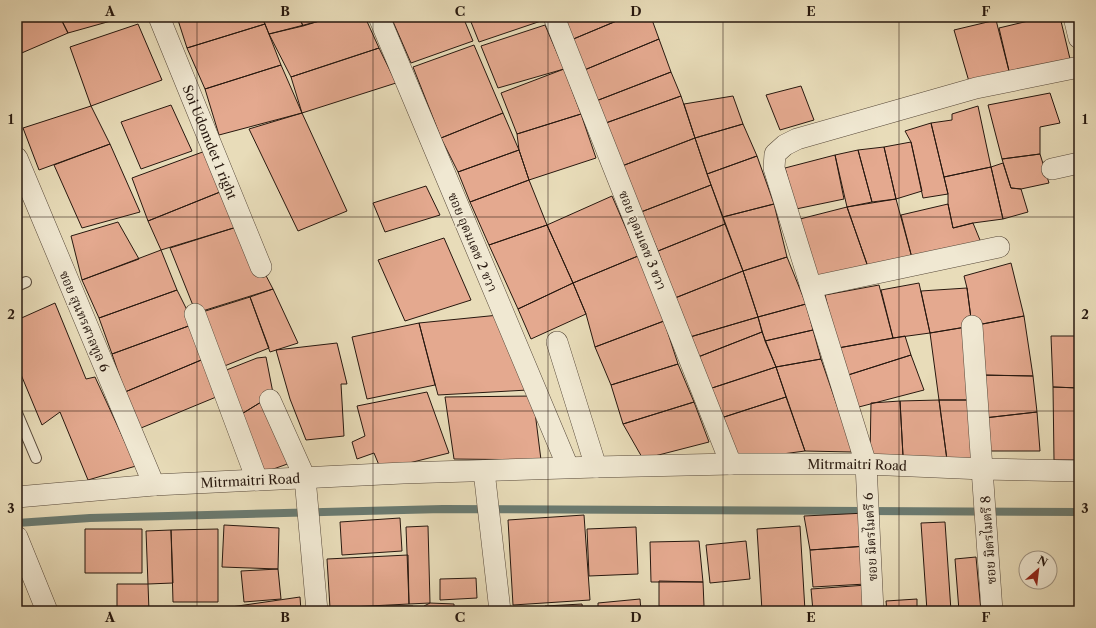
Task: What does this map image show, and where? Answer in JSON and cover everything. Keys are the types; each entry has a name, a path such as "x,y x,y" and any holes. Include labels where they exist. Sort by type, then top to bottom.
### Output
{"street":[{"name":"Soi Udomdet 1 right","path":"159,17 262,267"},
{"name":"ซอย อุดมเดช 2 ขวา","path":"379,17 568,468"},
{"name":"ซอย อุดมเดช 3 ขวา","path":"554,17 732,464"},
{"path":"1074,17 1079,38"},
{"name":"ซอย มิตรไมตรี 6","path":"873,611 866,464 774,168 775,154 785,145 797,139 976,88 1079,67"},
{"name":"ซอย สุนทรศาลทูล 6","path":"17,158 24,193 154,485"},
{"path":"1052,169 1079,163"},
{"path":"811,286 999,247"},
{"path":"195,314 257,480"},
{"name":"ซอย มิตรไมตรี 8","path":"972,326 992,611"},
{"path":"557,342 596,467"},
{"path":"270,400 305,478 317,611"},
{"name":"Mitrmaitri Road","path":"17,497 154,485 596,467 732,464 866,464 1079,471"},
{"path":"484,471 500,611"},
{"path":"17,537 48,611"}],"lane":[{"path":"17,412 36,458"}],"building":[{"path":"17,17 60,17 68,33 17,55"},
{"path":"60,17 125,17 68,33"},
{"path":"177,17 262,17 265,24 187,48"},
{"path":"262,17 299,17 303,26 269,34"},
{"path":"299,17 325,17 326,19 303,26"},
{"path":"335,17 365,17 379,48 291,77 269,34"},
{"path":"391,17 463,17 473,41 411,63"},
{"path":"469,17 543,17 544,20 479,42"},
{"path":"563,17 626,17 571,40"},
{"path":"626,17 651,17 659,39 582,71 571,40"},
{"path":"1045,17 1060,17 1071,63 1010,75 999,28"},
{"path":"996,20 1010,75 970,85 954,30"},
{"path":"138,24 162,80 91,106 70,47"},
{"path":"265,24 281,65 205,89 187,48"},
{"path":"545,25 564,69 498,88 481,46"},
{"path":"659,39 671,72 596,101 582,71"},
{"path":"474,45 503,113 441,138 413,67"},
{"path":"379,48 396,83 302,113 291,77"},
{"path":"281,65 302,113 219,135 205,89"},
{"path":"564,69 581,114 517,134 501,93"},
{"path":"671,72 681,96 603,124 596,101"},
{"path":"801,86 814,120 780,130 766,95"},
{"path":"1050,93 1060,123 1040,127 1040,154 1002,159 988,105"},
{"path":"681,96 695,138 622,166 603,124"},
{"path":"733,96 743,124 695,138 684,104"},
{"path":"171,105 192,151 141,169 121,122"},
{"path":"91,106 110,144 39,170 23,128"},
{"path":"978,106 991,167 944,177 931,123 952,120 952,114"},
{"path":"302,113 347,211 298,231 249,129"},
{"path":"503,113 519,150 458,172 441,138"},
{"path":"581,114 596,158 529,180 519,150 517,134"},
{"path":"931,123 948,194 923,198 911,142 905,131"},
{"path":"743,124 757,156 707,174 695,138"},
{"path":"695,138 711,185 641,212 622,166"},
{"path":"911,142 922,191 896,199 884,147"},
{"path":"110,144 140,212 82,228 54,165"},
{"path":"884,147 896,199 872,202 858,150"},
{"path":"208,150 225,190 148,221 132,178"},
{"path":"519,150 529,180 470,202 458,172"},
{"path":"858,150 872,202 847,207 835,155"},
{"path":"1040,154 1049,183 1021,189 1011,188 1002,159"},
{"path":"835,155 844,199 796,209 785,168"},
{"path":"757,156 774,204 723,217 707,174"},
{"path":"1003,163 1011,188 1021,189 1028,212 1003,219 991,167"},
{"path":"991,167 1003,219 973,223 953,228 944,177"},
{"path":"529,180 547,225 489,245 470,202"},
{"path":"711,185 725,224 658,251 641,212"},
{"path":"426,186 440,215 385,232 373,203"},
{"path":"225,190 240,226 161,250 148,221"},
{"path":"612,196 638,256 573,283 547,225"},
{"path":"896,199 912,258 868,267 847,207"},
{"path":"774,204 787,257 743,271 723,217"},
{"path":"948,204 953,228 973,223 982,245 912,258 901,215"},
{"path":"847,207 868,267 817,277 800,219"},
{"path":"118,222 139,259 82,280 71,236"},
{"path":"725,224 743,271 675,298 658,251"},
{"path":"547,225 573,283 518,309 489,245"},
{"path":"240,226 273,289 196,313 170,248"},
{"path":"444,238 471,300 405,321 378,260"},
{"path":"161,250 177,290 99,318 82,280"},
{"path":"638,256 664,321 595,347 586,314 573,283"},
{"path":"787,257 806,304 758,317 743,271"},
{"path":"1011,263 1024,316 972,326 964,276"},
{"path":"743,271 758,317 690,337 675,298"},
{"path":"573,283 586,314 531,339 518,309"},
{"path":"919,283 930,333 893,338 881,290"},
{"path":"879,285 893,338 838,348 825,295"},
{"path":"967,288 972,326 930,333 921,291"},
{"path":"273,289 298,343 270,352 250,297"},
{"path":"177,290 194,324 112,354 99,318"},
{"path":"250,297 269,348 222,367 196,314"},
{"path":"55,303 86,379 95,377 136,466 88,480 60,412 42,425 17,365 17,320"},
{"path":"806,304 813,330 765,341 758,317"},
{"path":"499,315 528,390 438,395 419,323"},
{"path":"1024,316 1033,376 975,375 972,326"},
{"path":"758,317 762,332 698,357 690,337"},
{"path":"664,321 678,364 611,385 595,347"},
{"path":"419,323 435,385 367,399 352,337"},
{"path":"194,324 206,358 125,392 112,354"},
{"path":"972,326 972,400 939,400 930,333"},
{"path":"813,330 821,359 776,367 765,341"},
{"path":"762,332 776,367 709,389 698,357"},
{"path":"905,336 911,355 845,376 838,348"},
{"path":"1051,336 1079,336 1079,388 1053,387"},
{"path":"337,343 347,384 341,384 344,436 306,440 290,399 276,350"},
{"path":"911,355 924,390 855,408 845,376"},
{"path":"266,357 273,393 240,415 224,371 257,358"},
{"path":"206,358 221,395 141,428 125,392"},
{"path":"821,359 853,452 805,451 776,367"},
{"path":"678,364 694,402 623,424 611,385"},
{"path":"776,367 786,397 721,418 709,389"},
{"path":"984,375 1033,376 1037,412 984,418"},
{"path":"1053,387 1079,388 1079,460 1054,460"},
{"path":"427,392 449,453 381,470 374,453 357,459 352,442 365,436 357,406"},
{"path":"533,396 541,460 454,459 445,397"},
{"path":"786,397 805,451 737,460 721,418"},
{"path":"266,399 293,462 265,472 240,415"},
{"path":"939,400 947,460 903,456 900,401"},
{"path":"939,400 972,400 977,459 947,460"},
{"path":"900,401 903,456 870,457 871,403"},
{"path":"694,402 709,442 643,459 623,424"},
{"path":"1037,412 1040,451 987,451 984,418"},
{"path":"866,513 867,546 810,550 804,516"},
{"path":"584,515 590,600 513,605 508,520"},
{"path":"400,518 402,551 342,555 340,522"},
{"path":"945,522 951,611 927,611 921,523"},
{"path":"224,525 279,528 278,569 222,567"},
{"path":"428,526 430,603 409,604 406,527"},
{"path":"800,526 805,611 762,611 757,529"},
{"path":"636,527 638,574 589,576 587,529"},
{"path":"85,529 142,529 142,573 85,573"},
{"path":"218,529 218,602 173,602 171,530"},
{"path":"171,530 173,583 148,584 146,531"},
{"path":"699,541 703,582 651,582 650,542"},
{"path":"746,541 750,579 710,583 706,545"},
{"path":"867,546 866,584 813,587 810,550"},
{"path":"408,555 409,604 330,608 327,559"},
{"path":"976,557 981,611 959,611 955,559"},
{"path":"278,569 281,599 244,602 241,571"},
{"path":"476,578 477,598 440,600 440,579"},
{"path":"659,581 703,582 704,606 659,606"},
{"path":"117,584 148,584 149,611 117,611"},
{"path":"867,585 867,611 813,611 811,589"},
{"path":"300,597 301,611 224,611 224,608"},
{"path":"640,599 641,611 598,611 598,603"},
{"path":"917,599 917,611 887,611 886,601"},
{"path":"430,603 454,604 454,611 424,611 424,606"},
{"path":"582,604 583,611 545,611 545,606"},
{"path":"386,606 413,606 413,611 386,611"}],"waterway":[{"path":"17,523 90,518 443,509 1079,512"}]}
